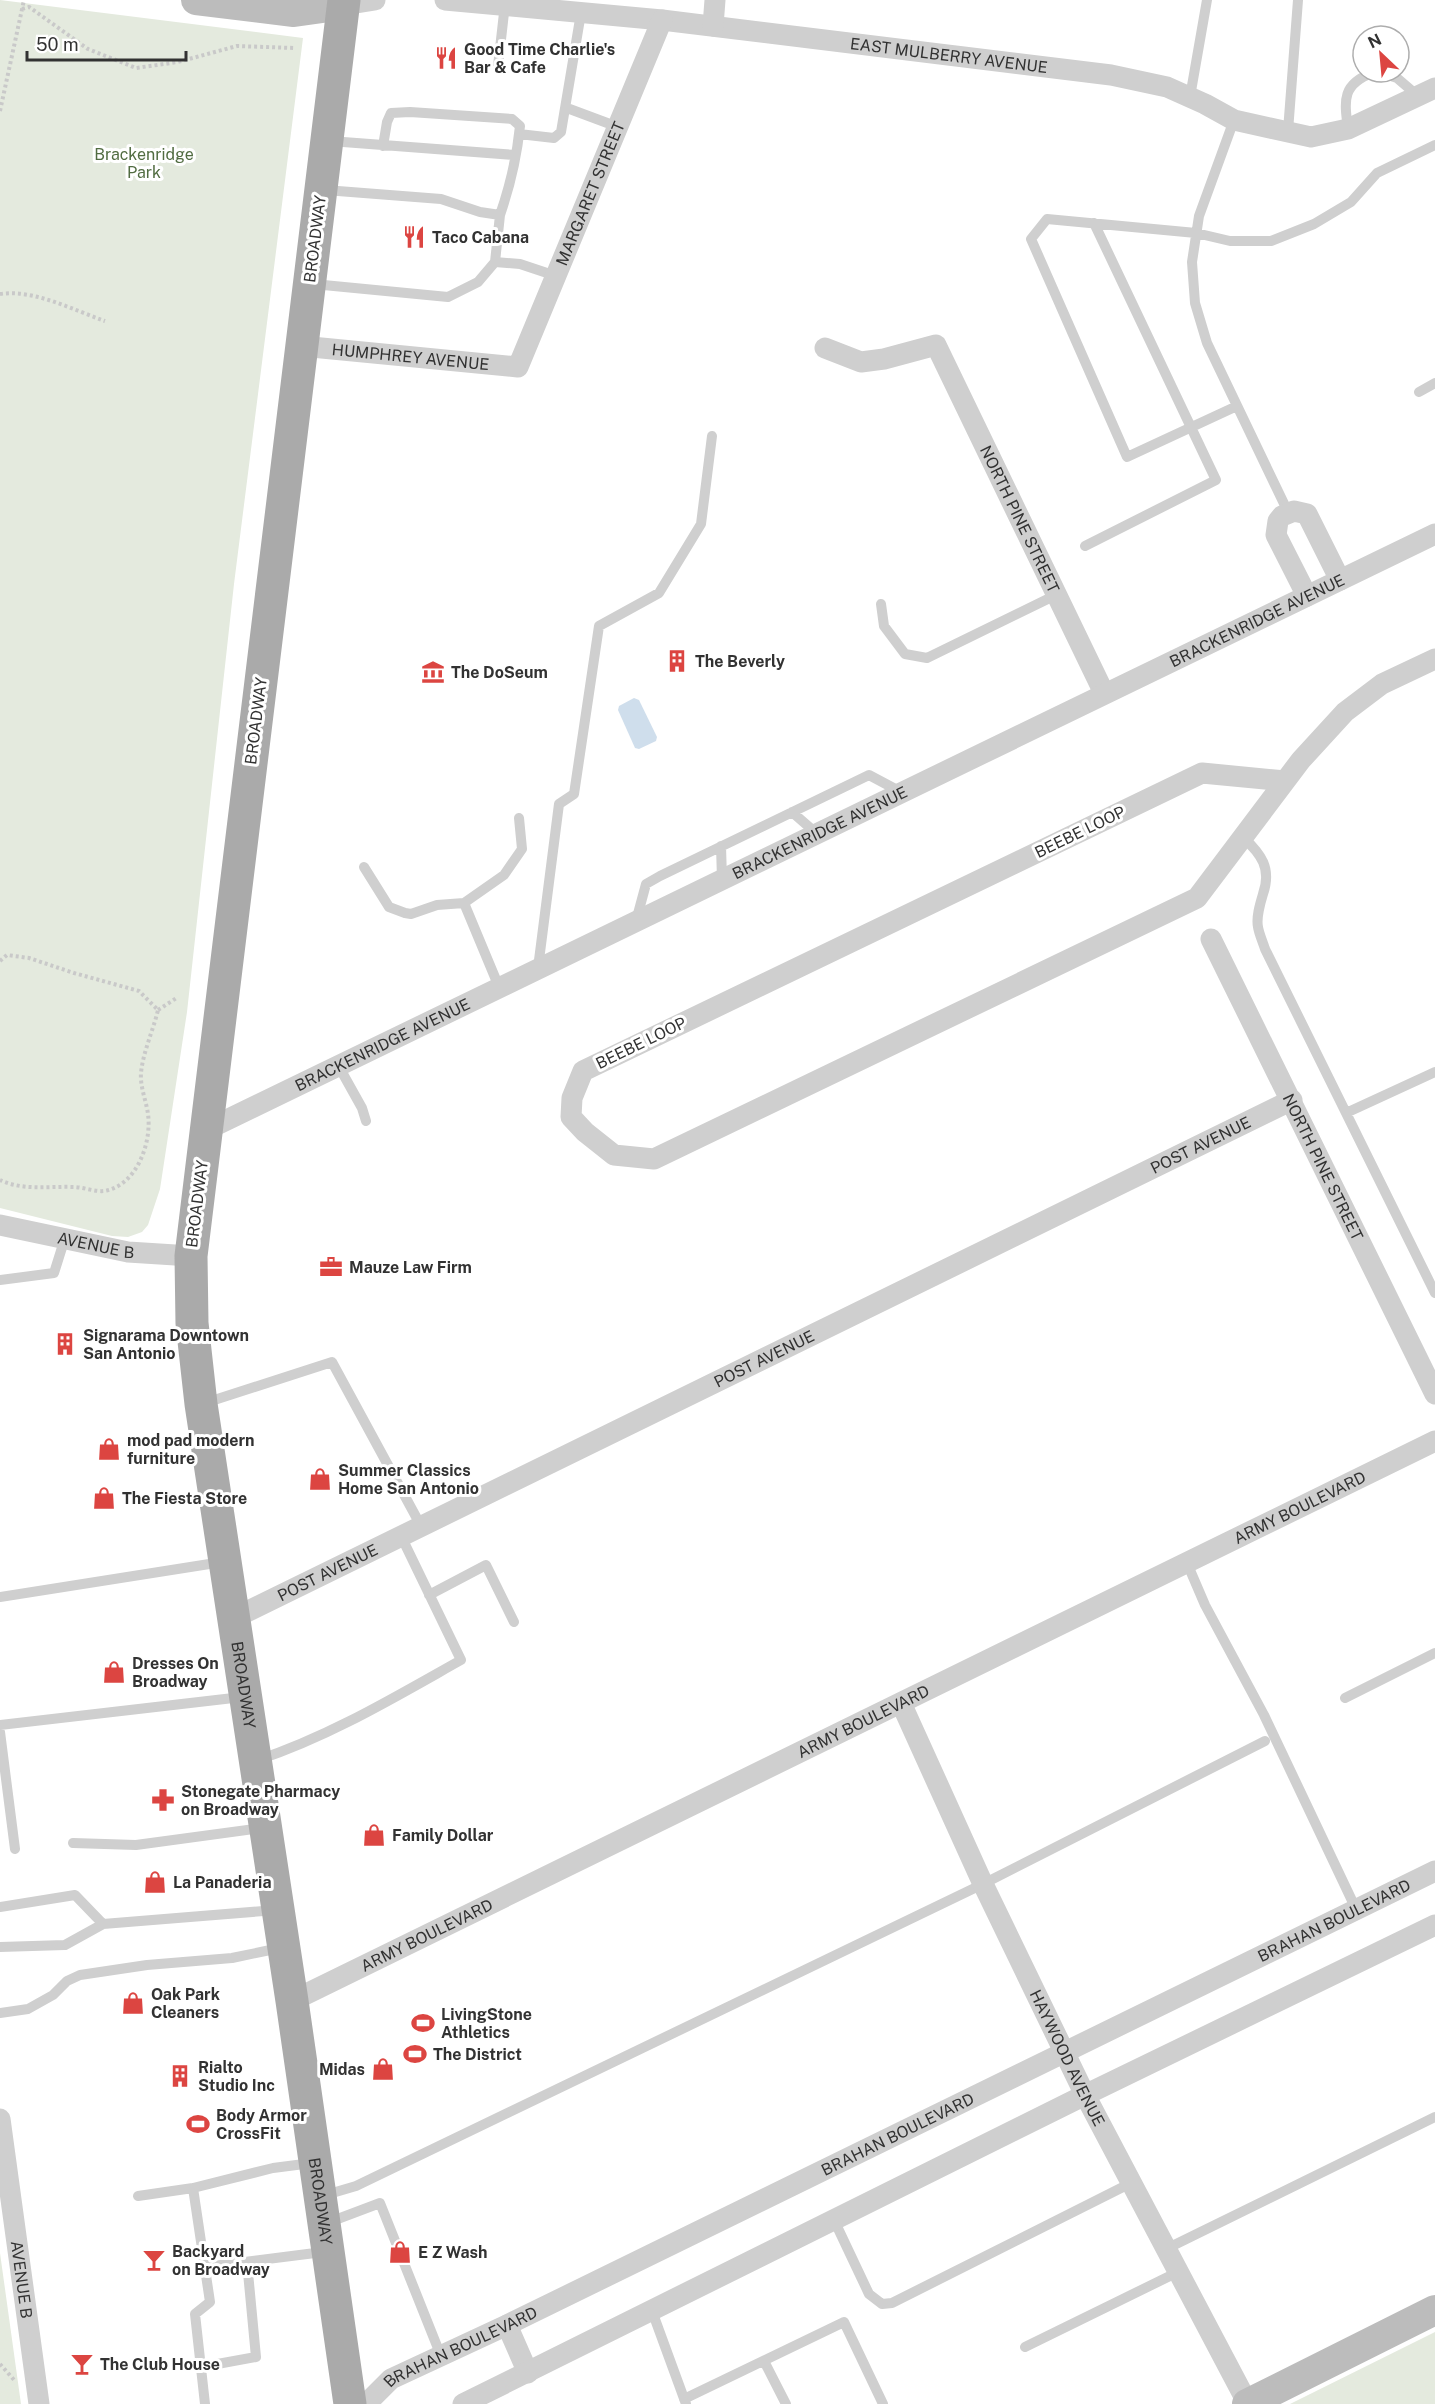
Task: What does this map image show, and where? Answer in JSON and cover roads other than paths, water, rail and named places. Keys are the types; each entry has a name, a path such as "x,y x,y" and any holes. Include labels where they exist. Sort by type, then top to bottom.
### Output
{"main road":[{"name":"BROADWAY","path":"344,2 191,1256 192,1323 201,1404 284,1947 350,2404"}],"street":[{"path":"196,0 294,12 344,2 375,0"},
{"name":"EAST MULBERRY AVENUE","path":"445,0 558,5 581,13 662,20 1111,75 1167,87 1234,120 1311,136 1348,129 1427,92"},
{"path":"712,26 715,0"},
{"name":"MARGARET STREET","path":"518,367 662,20"},
{"name":"NORTH PINE STREET","path":"825,348 861,362 884,359 936,345 1104,693"},
{"name":"HUMPHREY AVENUE","path":"302,346 518,367"},
{"path":"1307,596 1276,535 1278,521 1288,512 1307,514 1340,580"},
{"name":"BRACKENRIDGE AVENUE","path":"206,1130 1435,534"},
{"path":"1243,837 1319,738 1345,712 1382,684 1435,658"},
{"name":"BEEBE LOOP","path":"1243,837 1197,898 654,1159 614,1155 585,1132 571,1117 572,1098 583,1071 1203,773 1285,781"},
{"name":"NORTH PINE STREET","path":"1211,939 1435,1394"},
{"name":"POST AVENUE","path":"234,1618 1292,1100"},
{"name":"AVENUE B","path":"0,1225 128,1252 191,1256"},
{"name":"ARMY BOULEVARD","path":"292,2001 1435,1441"},
{"name":"HAYWOOD AVENUE","path":"901,1703 983,1884 1085,2095 1248,2404"},
{"name":"BRAHAN BOULEVARD","path":"366,2404 391,2379 507,2325 1435,1871"},
{"path":"463,2404 1085,2095 1435,1925"},
{"name":"AVENUE B","path":"0,2119 39,2404"},
{"path":"1248,2404 1435,2310"},
{"path":"507,2325 528,2373"}],"lane":[{"path":"1190,97 1207,0"},
{"path":"1288,131 1298,0"},
{"path":"498,66 505,3"},
{"path":"519,134 554,138 561,132 567,108 581,13"},
{"path":"1348,129 1344,103 1348,89 1353,84"},
{"path":"1410,84 1427,92"},
{"path":"567,108 618,127"},
{"path":"309,284 448,297 478,282 495,262 500,215 512,181 520,126 512,119 410,112 391,113 383,146"},
{"path":"1234,120 1199,216 1192,262 1195,303 1207,343 1288,512"},
{"path":"327,140 515,155"},
{"path":"1237,406 1127,457 1031,239 1047,219 1196,233 1230,241 1271,241 1314,224 1351,202 1377,173 1435,145"},
{"path":"321,190 441,199 480,212 500,215"},
{"path":"1085,546 1216,480 1094,223"},
{"path":"495,262 520,264 556,276"},
{"path":"1419,392 1435,383"},
{"path":"538,969 559,804 574,794 599,626 659,593 701,524 712,436"},
{"path":"881,604 884,626 905,654 927,658 1058,594"},
{"path":"636,921 646,884 721,846 869,775 901,792"},
{"path":"792,812 816,833"},
{"path":"364,867 389,907 405,913 411,914 437,906 464,903 504,875 522,849 519,818"},
{"path":"1243,837 1259,852 1266,868 1266,886 1257,926 1265,950 1435,1293"},
{"path":"721,846 722,879"},
{"path":"464,903 499,987"},
{"path":"338,1065 362,1108 366,1121"},
{"path":"1346,1113 1435,1072"},
{"path":"0,1280 54,1273 65,1238"},
{"path":"201,1404 332,1362 421,1526"},
{"path":"255,1761 302,1745 372,1710 461,1660 401,1536"},
{"path":"0,1597 225,1562"},
{"path":"1187,1563 1205,1605 1264,1715 1356,1909"},
{"path":"429,1595 486,1565 514,1622"},
{"path":"1345,1698 1435,1653"},
{"path":"0,1725 246,1696"},
{"path":"0,1732 15,1849"},
{"path":"323,2224 356,2186 983,1884 1265,1741"},
{"path":"73,1844 136,1845 264,1827"},
{"path":"0,1907 75,1895 103,1924"},
{"path":"0,1947 65,1945 103,1924 278,1910"},
{"path":"0,2013 28,2009 53,1995 67,1981 80,1975 147,1965 231,1958 284,1947"},
{"path":"1166,2249 1435,2117"},
{"path":"138,2196 193,2188 273,2168 315,2163"},
{"path":"834,2220 869,2294 882,2304 892,2303 1131,2183"},
{"path":"193,2188 210,2301 195,2314 205,2404"},
{"path":"205,2267 247,2262 323,2224 380,2203 441,2356"},
{"path":"201,2367 256,2357 247,2262"},
{"path":"1025,2348 1178,2272"},
{"path":"652,2311 685,2401 844,2322 883,2404"},
{"path":"764,2361 786,2404"}],"water":[{"path":"634,698 639,700 657,737 656,741 639,749 635,748 618,710 619,706"}],"place":[{"name":"Good Time Charlie's Bar & Cafe","path":"446,58"},
{"name":"Taco Cabana","path":"414,237"},
{"name":"The Beverly","path":"677,661"},
{"name":"The DoSeum","path":"433,672"},
{"name":"Mauze Law Firm","path":"331,1267"},
{"name":"Signarama Downtown San Antonio","path":"65,1344"},
{"name":"mod pad modern furniture","path":"109,1449"},
{"name":"Summer Classics Home San Antonio","path":"320,1479"},
{"name":"The Fiesta Store","path":"104,1498"},
{"name":"Dresses On Broadway","path":"114,1672"},
{"name":"Stonegate Pharmacy on Broadway","path":"163,1800"},
{"name":"Family Dollar","path":"374,1835"},
{"name":"La Panaderia","path":"155,1882"},
{"name":"Oak Park Cleaners","path":"133,2003"},
{"name":"LivingStone Athletics","path":"423,2023"},
{"name":"The District","path":"415,2054"},
{"name":"Midas","path":"383,2069"},
{"name":"Rialto Studio Inc","path":"180,2076"},
{"name":"Body Armor CrossFit","path":"198,2124"},
{"name":"E Z Wash","path":"400,2252"},
{"name":"Backyard on Broadway","path":"154,2260"},
{"name":"The Club House","path":"82,2364"}],"park label":[{"name":"Brackenridge Park","path":"144,163"}]}
